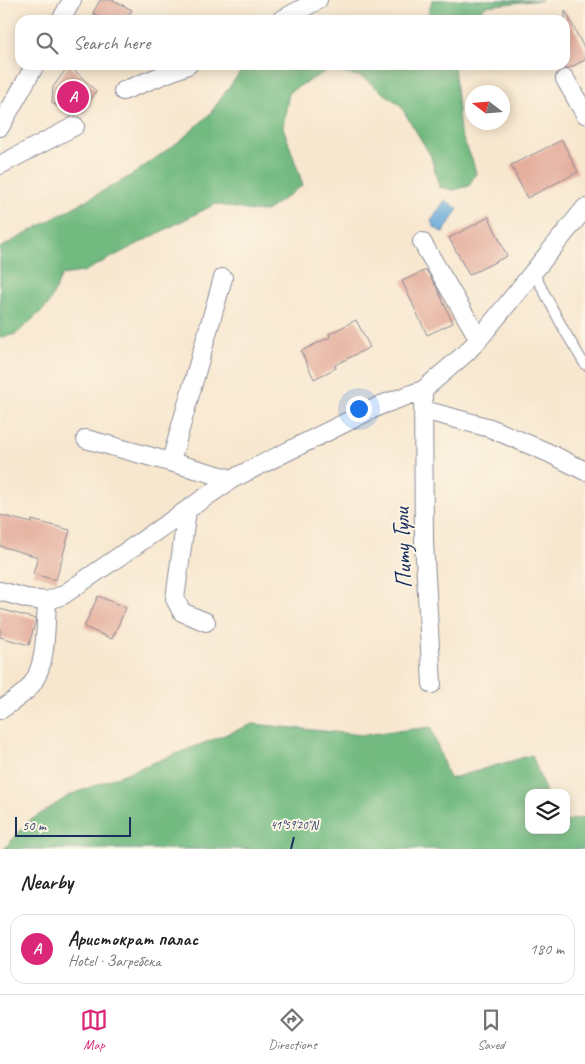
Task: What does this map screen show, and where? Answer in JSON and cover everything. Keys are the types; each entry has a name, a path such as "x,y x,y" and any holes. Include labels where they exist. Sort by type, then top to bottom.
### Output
{"street":[{"path":"64,15 72,0"},
{"path":"290,15 318,0"},
{"path":"0,127 32,70"},
{"path":"123,91 176,70"},
{"path":"565,79 585,114"},
{"path":"0,165 75,126"},
{"path":"0,591 29,599 48,601 63,595 232,479 374,408 423,390 466,353 479,339 585,208"},
{"path":"422,242 479,339"},
{"path":"171,461 223,278"},
{"name":"Питу Гули","path":"423,390 424,540 432,684"},
{"path":"424,410 490,428 549,453 585,472"},
{"path":"86,439 232,479"},
{"path":"187,510 175,599 182,612 206,622"},
{"path":"0,710 28,689 35,680 42,665 48,601"}],"lane":[{"path":"533,271 585,365"}],"green space":[{"path":"432,0 542,0 485,6 478,15 428,15"},
{"path":"241,70 328,70 289,92 283,127 303,185 266,211 252,211 215,204 83,272 62,275 48,305 16,334 0,338 0,248 132,175 181,140 209,115"},
{"path":"328,70 454,70 460,132 476,173 469,186 453,190 439,187 431,156 400,105 362,77"},
{"path":"253,724 363,735 431,727 449,779 532,755 545,789 525,789 525,834 570,834 570,820 585,817 585,849 4,849 28,822 70,795"}],"water":[{"path":"445,200 458,209 443,233 434,227 431,221"}],"building":[{"path":"100,0 113,0 132,10 129,15 96,15 93,13"},
{"path":"570,20 585,50 585,60 570,68"},
{"path":"65,70 74,70 96,91 84,112 71,114 52,103 53,87"},
{"path":"562,140 578,172 527,198 511,165"},
{"path":"489,217 507,256 469,275 449,238"},
{"path":"426,270 437,288 453,323 427,335 402,281"},
{"path":"356,320 370,347 335,365 336,368 314,379 301,351 330,337 329,334"},
{"path":"0,515 32,523 32,520 70,530 56,580 33,574 38,557 0,546"},
{"path":"98,596 126,608 112,639 84,627"},
{"path":"0,609 36,619 29,645 0,637"}],"place":[{"name":"Аристократ палас","path":"73,97"}]}
